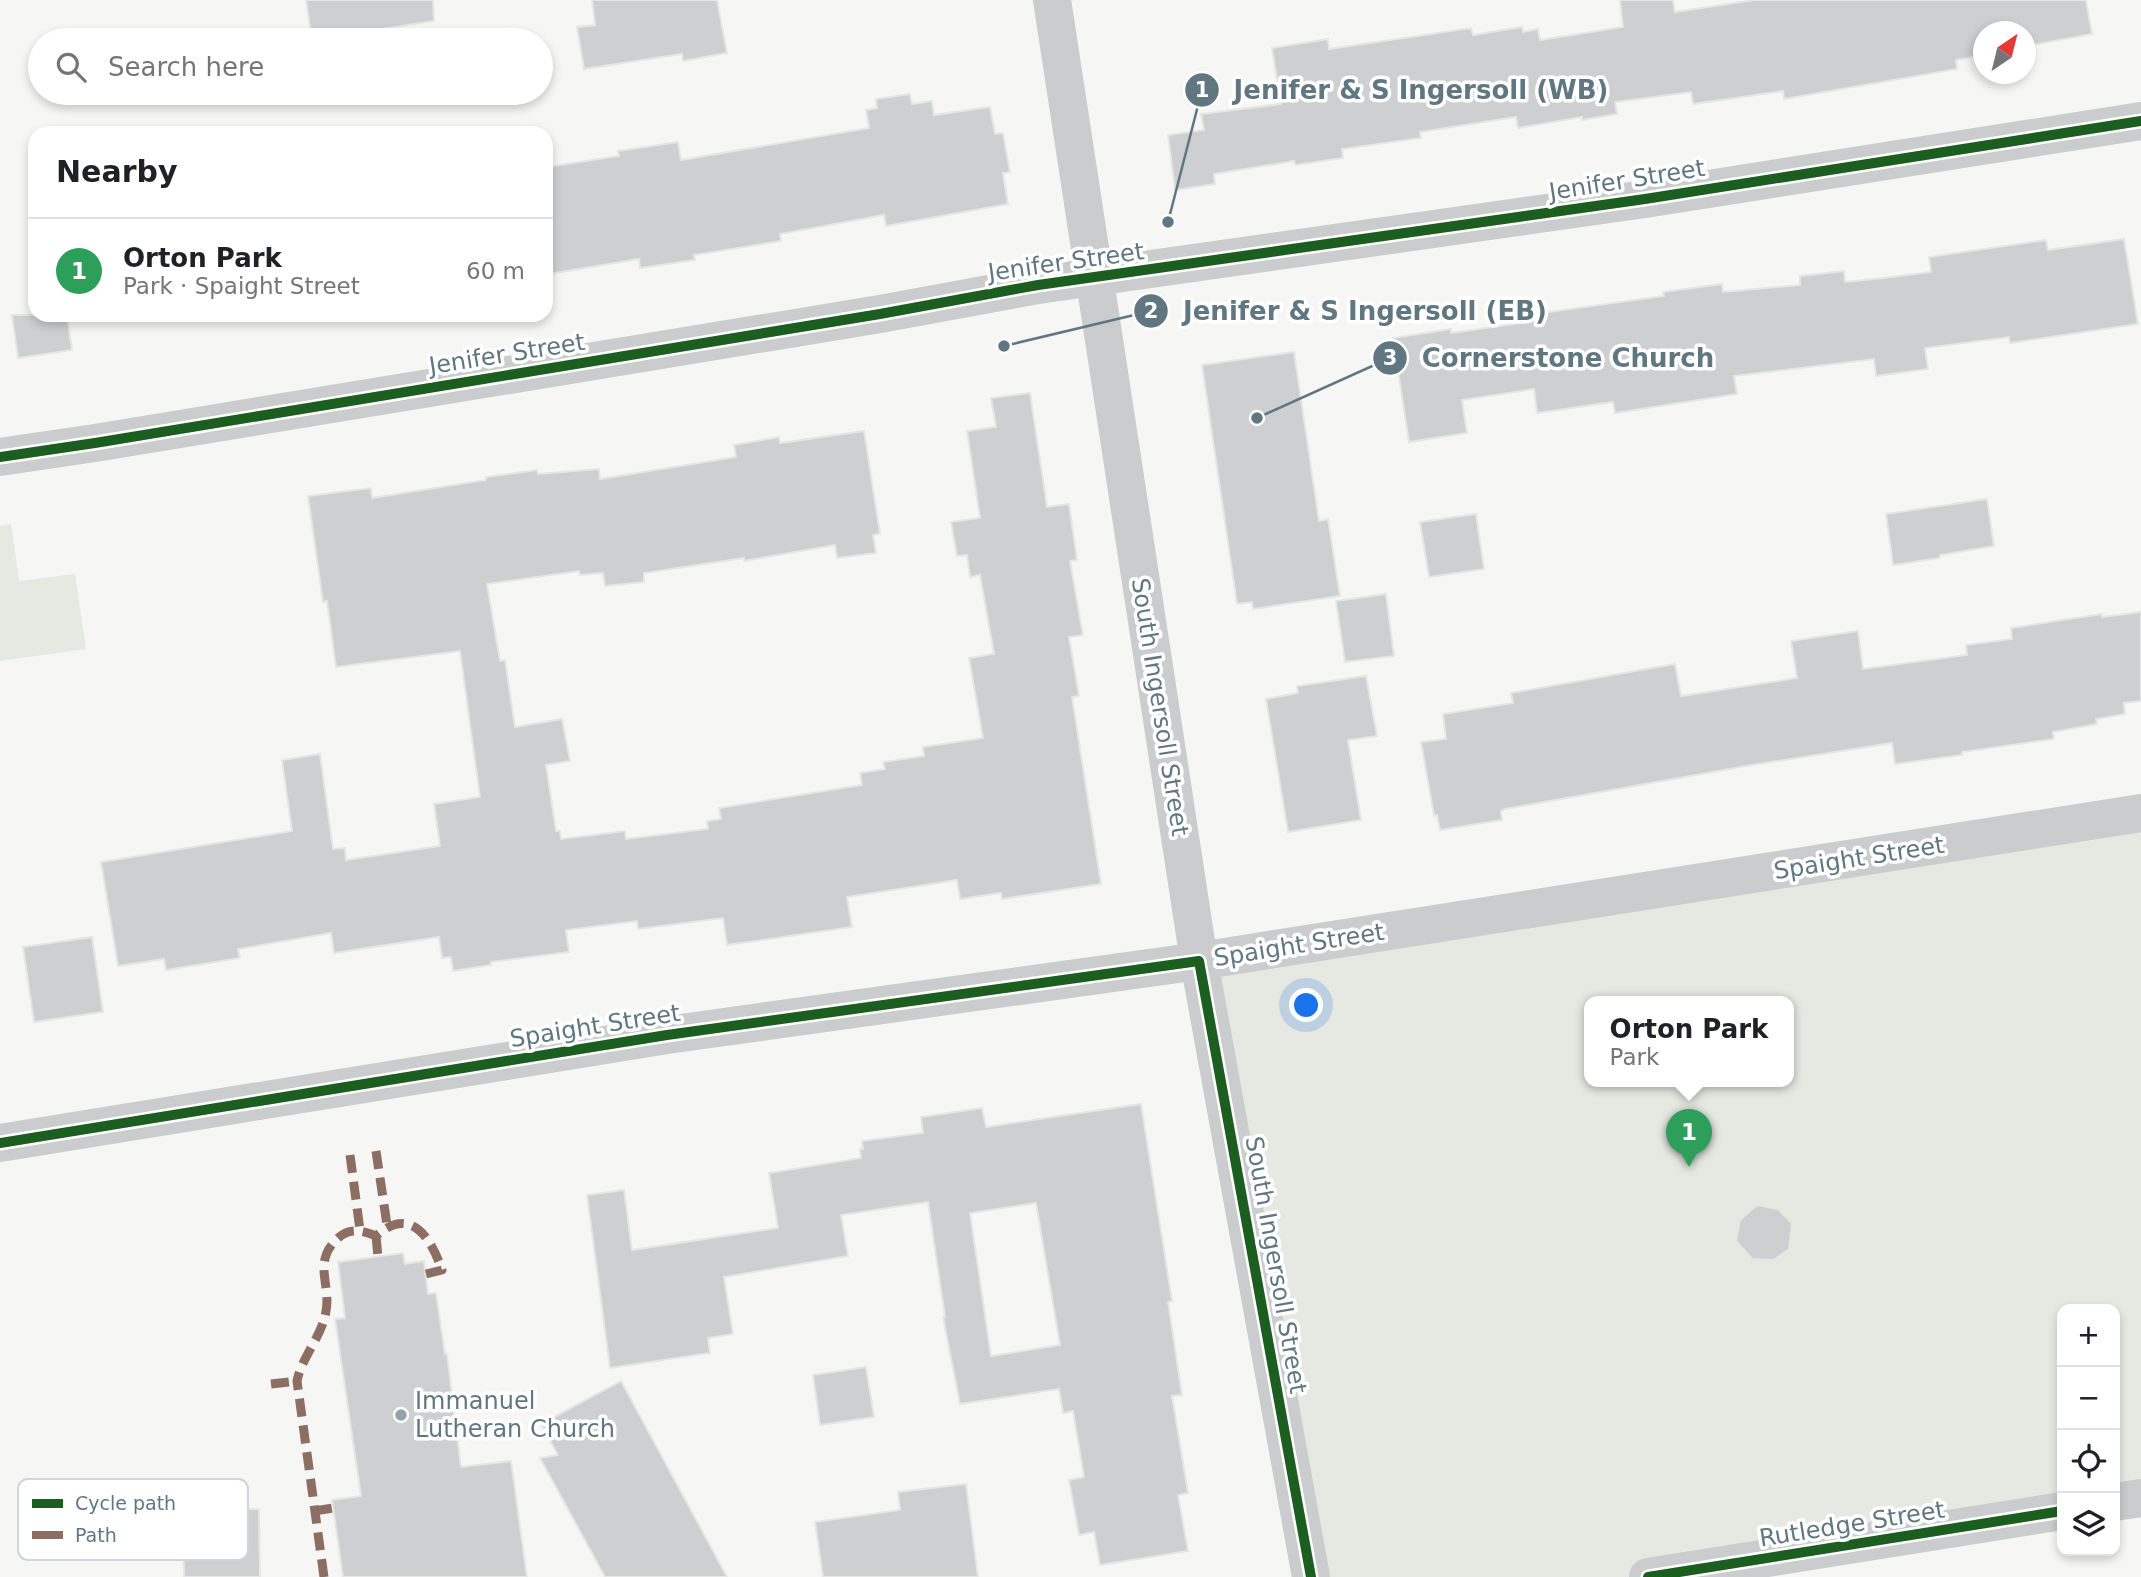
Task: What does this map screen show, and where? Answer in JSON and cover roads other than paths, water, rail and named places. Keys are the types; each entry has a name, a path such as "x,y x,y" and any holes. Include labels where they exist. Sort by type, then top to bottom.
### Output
{"street":[{"name":"South Ingersoll Street","path":"1052,0 1199,961 1311,1577"},
{"name":"Jenifer Street","path":"0,457 618,357 1038,285 1645,199 2141,121"},
{"name":"Spaight Street","path":"0,1143 667,1035 1199,961 2141,813"},
{"path":"2120,1501 2141,1498"},
{"name":"Rutledge Street","path":"1648,1577 2057,1512"}],"place":[{"name":"Jenifer & S Ingersoll (WB)","path":"1168,222"},
{"name":"Jenifer & S Ingersoll (EB)","path":"1004,346"},
{"name":"Cornerstone Church","path":"1257,418"},
{"name":"Orton Park","path":"1689,1167"},
{"name":"Immanuel Lutheran Church","path":"401,1415"}]}
